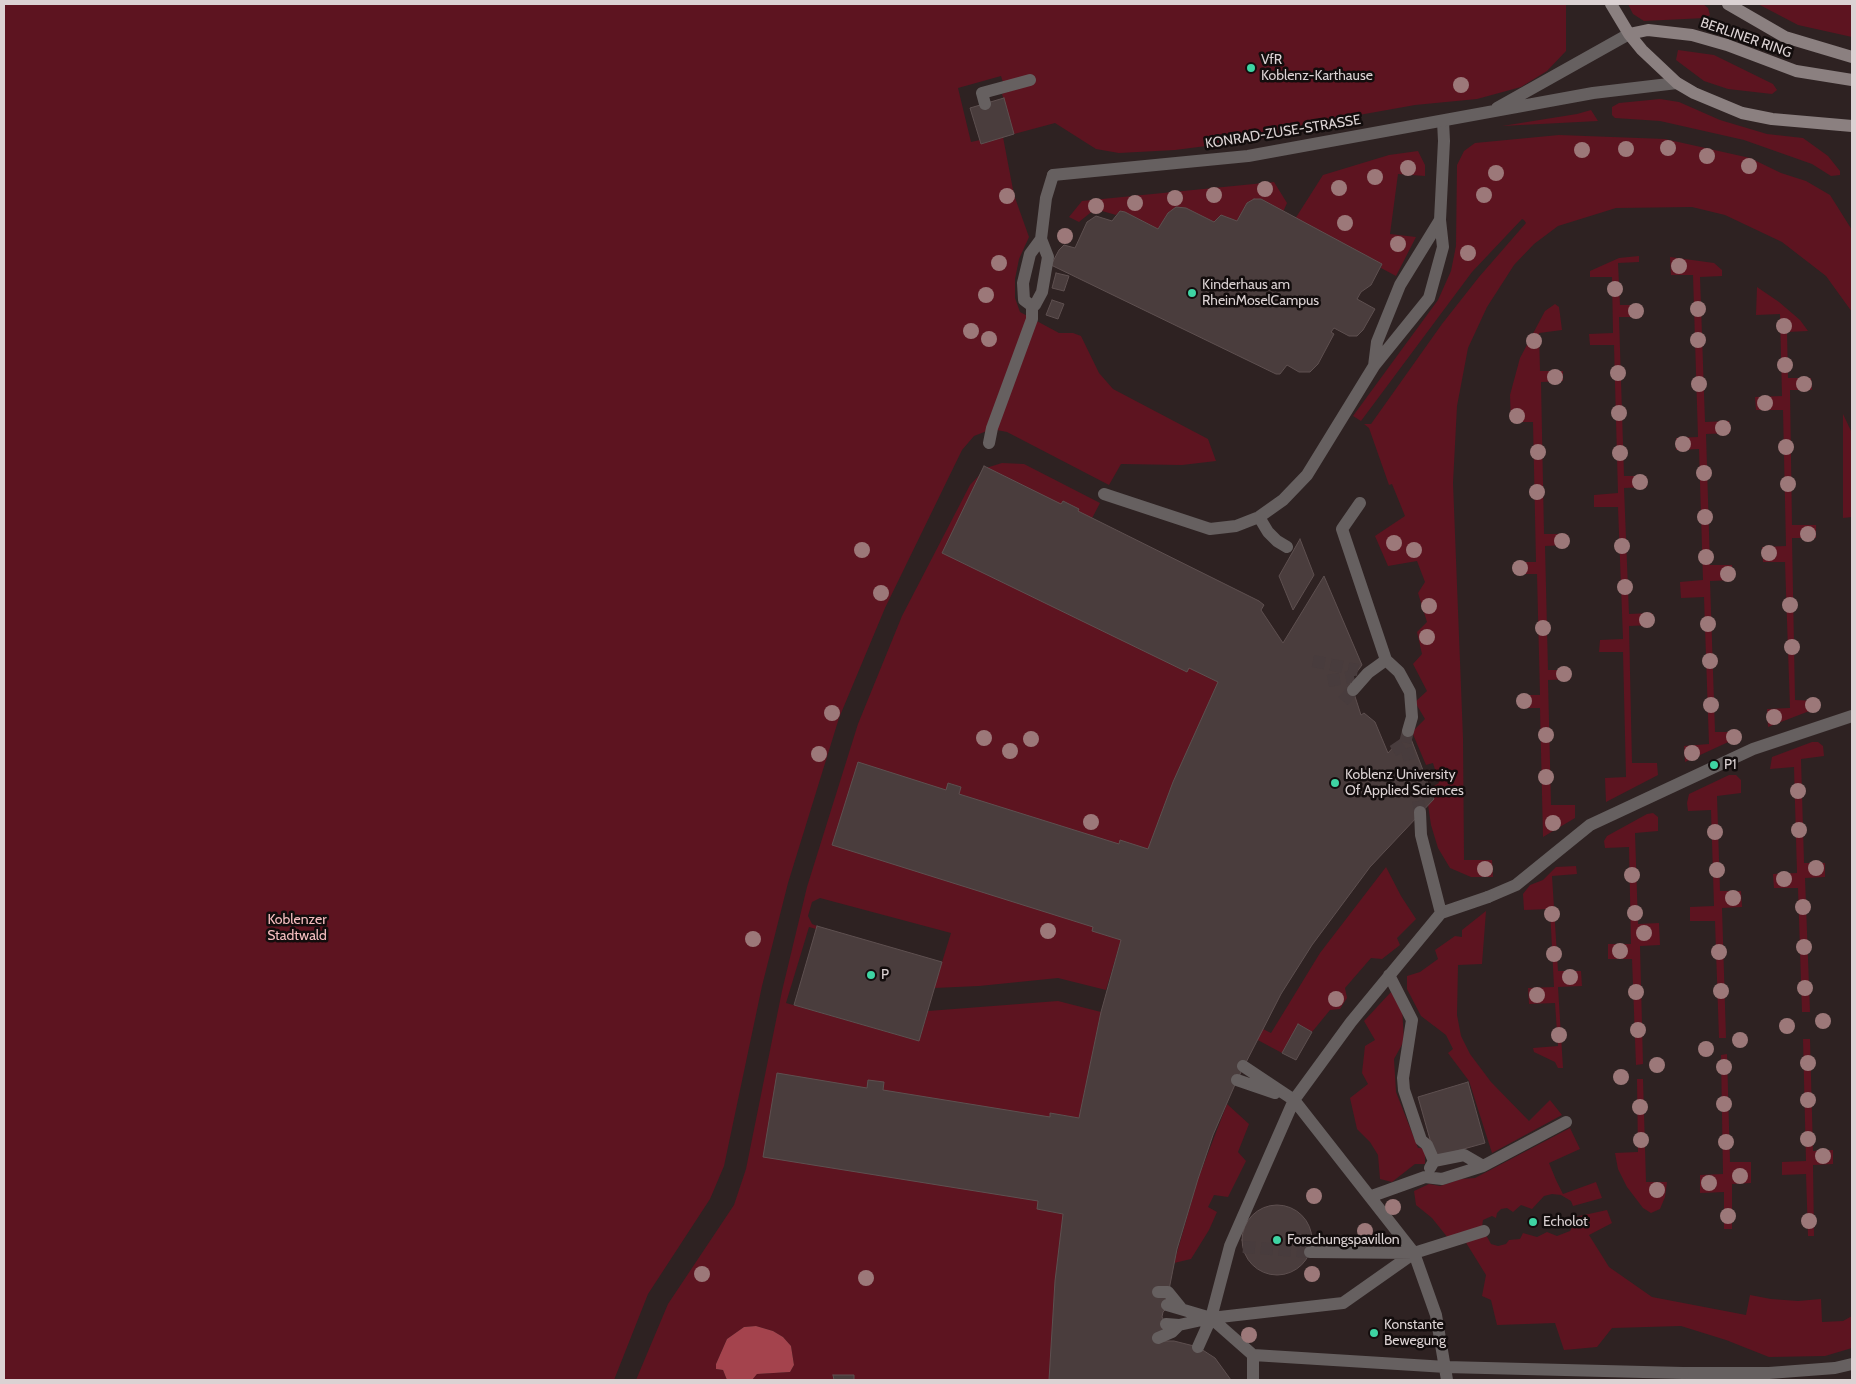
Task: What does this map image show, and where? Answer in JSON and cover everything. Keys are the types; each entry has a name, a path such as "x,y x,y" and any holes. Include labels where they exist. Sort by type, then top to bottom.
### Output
{"street":[{"path":"1611,4 1629,34 1652,60 1677,83 1715,103 1742,113 1781,120 1852,126"},
{"name":"BERLINER RING","path":"1728,4 1785,37 1852,57"},
{"name":"BERLINER RING","path":"1629,34 1654,30 1692,35 1727,45 1796,71 1852,80"},
{"name":"KONRAD-ZUSE-STRASSE","path":"1486,114 1629,34"},
{"path":"985,104 982,93 1030,80"},
{"name":"KONRAD-ZUSE-STRASSE","path":"1041,239 1046,198 1053,175 1248,156 1594,93 1677,83"},
{"path":"1104,494 1210,530 1236,526 1259,517 1283,500 1307,475 1374,366 1428,298 1443,247 1440,220 1444,141 1443,121"},
{"path":"1374,366 1378,342 1400,285 1440,220"},
{"path":"989,443 992,428 1032,319 1032,306 1039,299 1042,292 1048,257 1041,239"},
{"path":"1032,306 1024,300 1022,283 1030,254 1041,239"},
{"path":"1360,503 1342,529 1386,660 1399,672 1410,692 1412,717 1408,731"},
{"path":"1259,517 1276,541 1287,547"},
{"path":"1353,690 1360,673 1386,660"},
{"path":"1198,1347 1211,1318 1294,1100 1351,1022 1441,913 1516,885 1590,825 1753,749 1852,716"},
{"path":"1420,812 1421,835 1441,913"},
{"path":"1389,975 1412,1020 1402,1078 1404,1090 1421,1140 1427,1145 1434,1161"},
{"path":"1243,1066 1294,1100 1372,1196 1414,1253 1436,1315 1448,1376"},
{"path":"1237,1080 1294,1100"},
{"path":"1372,1196 1425,1177 1442,1179 1483,1166 1566,1122"},
{"path":"1425,1177 1434,1161 1464,1155 1483,1166"},
{"path":"1158,1338 1172,1332 1173,1324 1343,1303 1414,1253 1484,1231"},
{"path":"1310,1252 1414,1253"},
{"path":"1158,1292 1168,1292 1181,1308"},
{"path":"1167,1305 1211,1318 1254,1355 1448,1376 1769,1373 1835,1368 1852,1364"},
{"path":"1253,1380 1254,1355"}],"green space":[{"name":"Koblenzer Stadtwald","path":"4,4 1566,4 1566,51 1547,71 1521,87 1477,99 1415,105 1303,125 1261,139 1175,150 1119,153 1096,149 1055,123 1014,134 1002,94 1006,92 1001,76 958,88 971,142 980,140 981,144 1003,137 1014,195 1029,237 1019,259 1015,279 1015,298 1020,312 1059,333 1073,333 1081,336 1099,373 1113,389 1208,439 1216,461 1182,465 1121,464 1109,485 1007,432 992,429 974,436 962,450 885,608 839,718 788,883 762,986 724,1166 710,1199 648,1294 614,1380 4,1380"},
{"path":"1628,4 1703,4 1708,8 1710,15 1705,18 1644,21 1633,14"},
{"path":"1758,4 1852,4 1852,37 1798,25"},
{"path":"1678,50 1714,55 1773,84 1777,90 1772,94 1728,89 1704,81 1676,60"},
{"path":"1660,99 1679,102 1720,120 1767,134 1803,138 1828,156 1840,171 1840,175 1831,176 1812,164 1744,140 1660,121 1615,118 1612,115 1612,107 1619,103"},
{"path":"1591,110 1598,121 1502,126 1577,114"},
{"path":"1559,135 1665,139 1750,158 1781,173 1806,181 1830,195 1852,230 1852,312 1826,276 1782,242 1725,215 1692,207 1616,208 1558,226 1534,244 1514,265 1487,307 1468,348 1457,406 1453,483 1463,738 1464,860 1492,860 1493,877 1471,877 1450,868 1438,848 1431,825 1426,791 1439,783 1433,763 1426,765 1412,732 1425,719 1415,702 1427,691 1413,664 1422,654 1417,632 1427,622 1418,593 1425,582 1417,561 1388,566 1375,536 1405,516 1392,484 1389,485 1369,428 1364,424 1371,424 1442,324 1479,277 1526,223 1524,220 1522,219 1472,272 1361,421 1353,416 1438,300 1451,271 1456,246 1457,165 1464,151 1475,143"},
{"path":"1418,151 1425,165 1425,176 1398,174 1390,234 1416,237 1396,276 1381,268 1382,264 1295,219 1323,175 1389,155"},
{"path":"1274,182 1287,203 1283,212 1262,199 1254,199 1247,203 1237,221 1221,215 1214,222 1186,208 1176,207 1168,213 1158,229 1120,211 1116,215 1095,209 1079,222 1069,217 1082,201"},
{"path":"1639,256 1639,262 1618,263 1620,305 1641,305 1642,317 1619,317 1624,476 1646,476 1647,487 1624,488 1629,614 1652,613 1652,625 1629,626 1632,763 1657,763 1658,775 1606,802 1605,778 1626,777 1623,652 1599,652 1600,640 1623,639 1618,507 1594,507 1594,495 1618,493 1614,345 1590,345 1589,334 1613,333 1612,277 1590,277 1590,271 1619,258"},
{"path":"1670,257 1714,263 1722,270 1722,276 1700,277 1705,422 1729,421 1730,433 1706,434 1710,565 1732,565 1733,580 1710,581 1715,732 1737,732 1737,738 1685,762 1684,746 1709,744 1704,597 1681,598 1680,582 1703,580 1699,449 1676,450 1676,438 1698,437 1693,275 1671,275"},
{"path":"1757,287 1800,320 1808,331 1787,332 1788,378 1811,378 1812,390 1790,390 1792,525 1816,525 1816,538 1792,538 1795,700 1817,701 1817,708 1768,727 1767,709 1790,708 1785,562 1763,562 1762,547 1786,546 1783,410 1756,410 1755,397 1782,396 1780,314 1756,315"},
{"path":"1555,304 1559,307 1562,330 1539,333 1540,371 1563,371 1563,381 1541,382 1544,534 1567,534 1567,545 1545,546 1548,670 1570,670 1571,679 1548,680 1551,805 1575,805 1575,818 1543,837 1540,708 1520,708 1519,695 1540,695 1537,574 1514,574 1514,562 1536,562 1533,422 1511,422 1510,395 1520,358 1545,311"},
{"path":"1843,414 1852,433 1852,517 1843,518"},
{"path":"1002,463 1024,464 1100,503 1089,524 1075,517 1079,509 1063,501 1059,509 987,475 951,550 1191,666 1190,668 1218,682 1173,782 1148,849 1120,841 1117,852 957,802 961,787 949,783 944,798 863,772 842,840 1095,919 1093,931 1121,940 1106,990 1058,978 979,986 934,988 951,933 820,898 812,902 808,916 812,924 817,926 816,929 809,927 786,1003 919,1041 928,1011 1058,1001 1101,1012 1079,1118 1050,1113 1049,1124 882,1098 884,1083 868,1080 865,1095 783,1082 772,1151 1040,1194 1037,1209 1063,1214 1055,1281 1049,1380 854,1380 854,1375 834,1375 834,1380 752,1380 757,1374 790,1372 794,1365 791,1346 783,1337 773,1331 756,1326 744,1327 727,1339 716,1364 716,1369 723,1370 727,1380 636,1380 668,1304 734,1205 746,1169 782,991 807,887 858,724 902,616 970,485 986,468"},
{"path":"1812,742 1818,742 1823,746 1824,756 1801,759 1804,863 1825,863 1825,877 1805,878 1810,1012 1802,1012 1798,888 1774,888 1773,874 1797,873 1794,767 1770,769 1772,757"},
{"path":"1729,775 1736,775 1741,780 1741,793 1717,796 1720,891 1741,891 1742,907 1722,908 1726,1038 1719,1038 1715,921 1690,921 1690,907 1714,906 1711,810 1688,811 1687,803 1689,794"},
{"path":"1653,813 1658,817 1658,831 1635,833 1638,924 1659,923 1660,945 1640,946 1643,1064 1636,1065 1632,959 1608,959 1608,944 1631,944 1629,847 1605,848 1604,841 1607,836 1647,814"},
{"path":"1576,866 1577,874 1552,876 1558,971 1581,971 1582,986 1558,987 1563,1068 1558,1068 1555,1062 1534,1052 1533,1048 1558,1046 1555,1003 1529,1004 1528,988 1554,987 1550,909 1524,910 1523,894 1530,885 1543,880 1556,867"},
{"path":"1386,867 1416,919 1397,938 1400,945 1382,959 1371,958 1345,988 1347,998 1340,1009 1330,1010 1312,1032 1298,1024 1282,1053 1254,1038 1259,1027 1271,1033 1320,953"},
{"path":"1486,911 1482,964 1458,965 1457,1015 1461,1036 1470,1054 1491,1082 1529,1121 1550,1100 1562,1115 1492,1153 1469,1081 1448,1053 1453,1049 1446,1035 1421,1016 1407,989 1407,976 1420,972 1438,959 1435,950 1455,936 1462,937 1462,930"},
{"path":"1391,992 1402,1006 1404,1041 1394,1059 1396,1092 1418,1148 1425,1148 1425,1164 1415,1164 1392,1182 1380,1179 1378,1155 1370,1142 1357,1129 1350,1098 1368,1084 1362,1073 1365,1046 1375,1040 1364,1021"},
{"path":"1803,1039 1810,1039 1813,1151 1833,1150 1833,1164 1813,1165 1814,1236 1808,1236 1806,1174 1782,1175 1782,1162 1806,1161"},
{"path":"1727,1054 1730,1162 1751,1162 1751,1183 1732,1184 1732,1229 1724,1229 1724,1192 1700,1193 1700,1175 1723,1174 1721,1055"},
{"path":"1637,1079 1643,1079 1646,1182 1667,1182 1665,1197 1660,1209 1651,1213 1643,1208 1627,1187 1618,1169 1615,1153 1638,1152"},
{"path":"1227,1104 1249,1124 1238,1152 1246,1161 1228,1197 1214,1195 1208,1207 1217,1212 1209,1230 1191,1259 1174,1263 1198,1179"},
{"path":"1570,1128 1580,1149 1549,1163 1556,1180 1563,1194 1596,1182 1602,1198 1573,1206 1571,1201 1561,1195 1552,1194 1544,1196 1532,1209 1521,1205 1513,1212 1507,1208 1501,1209 1497,1213 1496,1218 1492,1216 1483,1220 1482,1227 1448,1238 1432,1218 1416,1205 1414,1191 1429,1184 1440,1186 1461,1179 1475,1178"},
{"path":"1607,1210 1612,1223 1589,1235 1609,1267 1652,1297 1746,1315 1750,1295 1798,1301 1821,1299 1822,1322 1843,1321 1852,1316 1852,1348 1825,1356 1769,1357 1726,1340 1681,1326 1612,1328 1597,1347 1564,1350 1555,1323 1497,1325 1491,1300 1482,1296 1486,1275 1465,1241 1486,1235 1491,1244 1498,1246 1506,1244 1509,1240 1520,1239 1523,1233 1537,1237 1547,1232 1557,1236 1570,1231 1576,1221 1575,1217"}],"shaded area":[{"path":"756,1326 773,1331 783,1337 791,1346 794,1365 790,1372 757,1374 752,1380 727,1380 723,1370 716,1369 716,1364 727,1339 744,1327"}],"building":[{"path":"1004,98 1014,134 981,144 970,108"},
{"path":"1254,199 1261,199 1382,264 1371,285 1361,292 1357,299 1375,309 1363,330 1357,336 1349,336 1334,328 1331,332 1334,334 1318,364 1310,372 1299,372 1287,365 1280,374 1276,374 1051,265 1064,245 1075,248 1087,222 1096,216 1112,221 1120,211 1125,212 1158,229 1168,213 1176,207 1186,208 1214,222 1221,215 1237,221 1247,203"},
{"path":"1056,273 1069,276 1064,291 1052,288"},
{"path":"1052,300 1064,304 1058,319 1046,315"},
{"path":"984,466 1061,504 1063,501 1079,509 1078,511 1259,601 1264,605 1261,610 1283,643 1324,576 1362,665 1350,681 1361,715 1364,713 1375,722 1388,753 1408,731 1434,799 1370,867 1312,945 1281,994 1237,1080 1213,1135 1177,1249 1162,1317 1166,1324 1158,1341 1174,1341 1198,1347 1215,1358 1231,1380 1049,1380 1055,1281 1063,1214 1037,1209 1038,1201 763,1157 777,1073 867,1088 868,1080 884,1082 883,1090 1050,1117 1050,1113 1079,1118 1101,1012 1121,940 1092,931 1093,927 832,845 858,762 946,790 948,783 961,787 959,794 1119,844 1120,840 1148,849 1173,782 1218,682 1189,668 1187,672 942,553"},
{"path":"1300,539 1314,575 1293,610 1279,576"},
{"name":"P","path":"817,926 942,962 919,1041 794,1005"},
{"path":"1298,1024 1312,1032 1296,1060 1282,1053"},
{"path":"1468,1082 1485,1143 1435,1157 1418,1097"},
{"name":"Forschungspavillon","path":"1277,1205 1296,1211 1306,1221 1312,1240 1306,1259 1296,1269 1277,1275 1258,1269 1248,1259 1242,1240 1248,1221 1258,1211"},
{"path":"833,1375 854,1375 854,1380 834,1380"}],"tunnel":[{"path":"1313,661 1358,670"},
{"path":"1328,681 1354,676"},
{"path":"1343,701 1353,690"},
{"path":"1408,731 1405,743 1415,780 1420,812"},
{"path":"1393,751 1405,743"},
{"path":"1243,1247 1310,1252"}],"place":[{"name":"VfR Koblenz-Karthause","path":"1251,68"},
{"name":"Kinderhaus am RheinMoselCampus","path":"1192,293"},
{"name":"P1","path":"1714,765"},
{"name":"Koblenz University Of Applied Sciences","path":"1335,783"},
{"name":"P","path":"871,975"},
{"name":"Echolot","path":"1533,1222"},
{"name":"Forschungspavillon","path":"1277,1240"},
{"name":"Konstante Bewegung","path":"1374,1333"}]}
